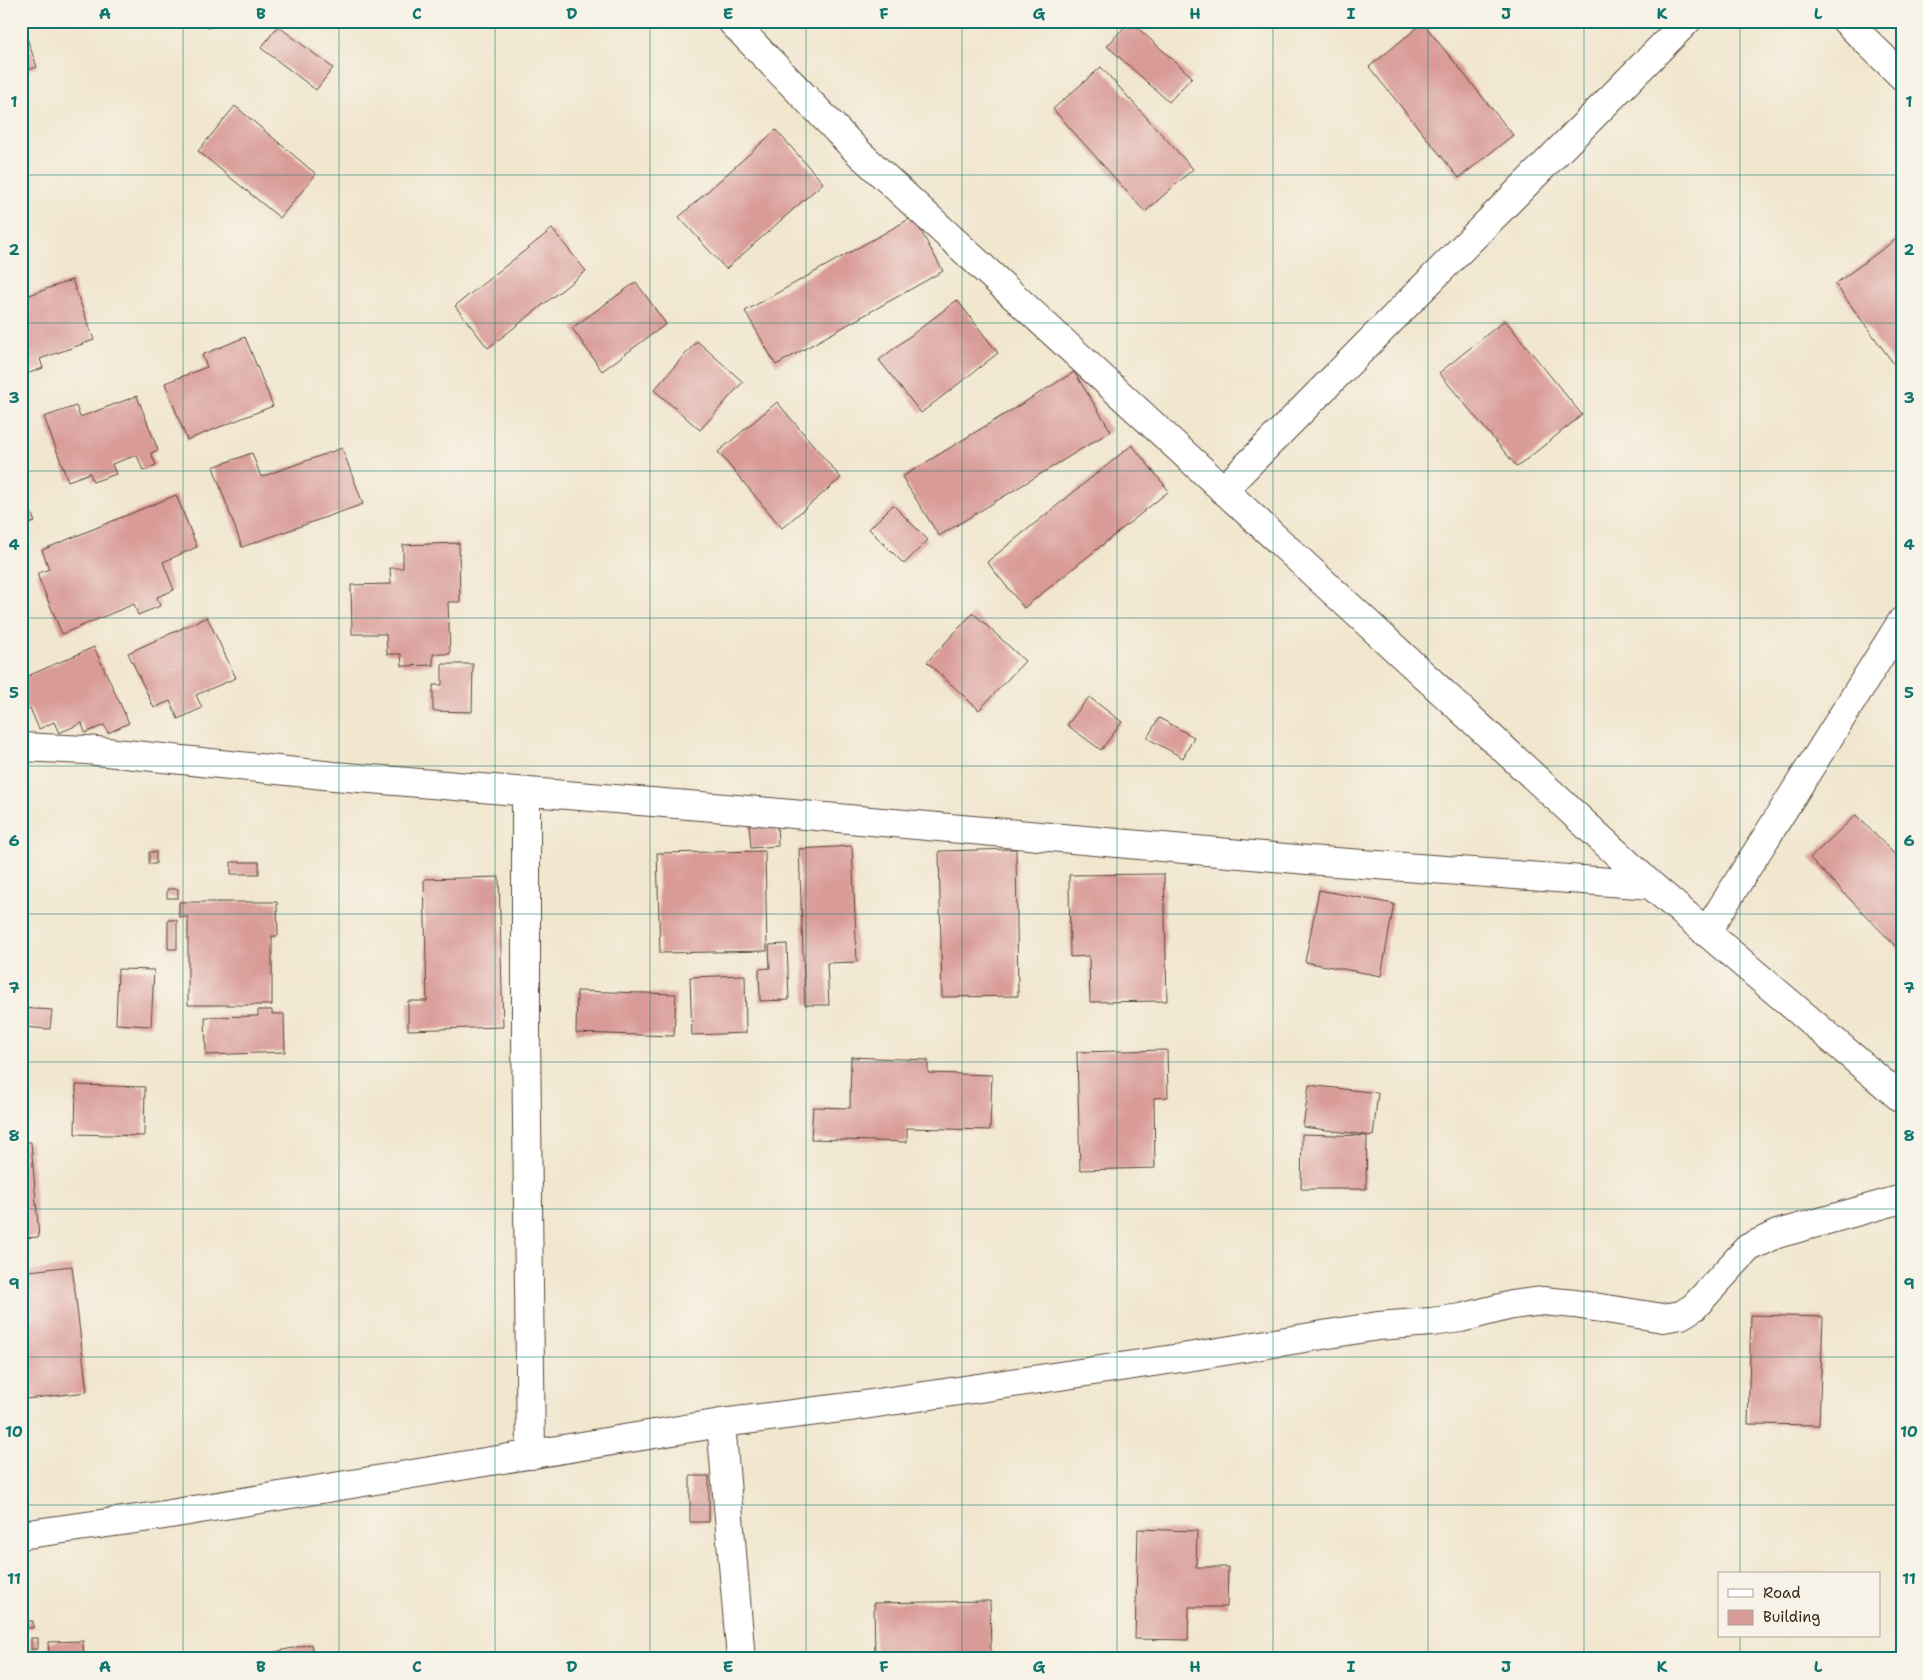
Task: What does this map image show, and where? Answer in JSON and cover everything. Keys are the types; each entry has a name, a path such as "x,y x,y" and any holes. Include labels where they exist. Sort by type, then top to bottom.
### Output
{"street":[{"path":"731,21 859,153 1650,885 1902,1099"},
{"path":"1223,490 1687,21"},
{"path":"1846,21 1902,76"},
{"path":"1706,932 1902,621"},
{"path":"21,747 87,750 334,776 1308,860 1650,885"},
{"path":"526,792 526,1035 531,1455"},
{"path":"21,1535 158,1516 721,1423 856,1406 1369,1328 1461,1318 1520,1304 1543,1302 1575,1304 1663,1318 1681,1315 1694,1307 1748,1248 1778,1234 1902,1199"},
{"path":"721,1423 741,1659"}],"building":[{"path":"21,21 37,67 21,72"},
{"path":"205,21 226,21 208,28"},
{"path":"1130,21 1192,77 1169,102 1107,46"},
{"path":"1423,23 1513,135 1459,178 1369,67"},
{"path":"278,26 333,68 316,90 261,48"},
{"path":"1101,67 1193,169 1145,212 1053,109"},
{"path":"235,106 316,174 280,218 198,151"},
{"path":"776,130 823,183 726,269 679,217"},
{"path":"913,217 943,271 776,365 745,311"},
{"path":"552,229 586,271 488,348 455,306"},
{"path":"1899,237 1902,241 1902,375 1835,284"},
{"path":"72,280 94,340 40,359 43,368 21,376 21,298"},
{"path":"636,282 666,324 602,371 572,328"},
{"path":"957,300 998,353 921,413 879,360"},
{"path":"1505,320 1582,415 1517,467 1439,373"},
{"path":"245,337 273,406 187,440 165,383 207,367 202,355"},
{"path":"697,341 743,382 700,430 654,390"},
{"path":"1074,372 1111,431 939,536 902,477"},
{"path":"137,396 158,450 151,453 156,465 143,471 137,455 112,464 116,474 93,482 90,473 68,481 44,417 76,406 80,417"},
{"path":"777,402 841,478 782,528 718,452"},
{"path":"1132,445 1169,491 1024,608 987,562"},
{"path":"342,448 363,504 242,547 213,467 252,453 261,477"},
{"path":"21,488 35,522 21,527"},
{"path":"176,495 197,547 163,562 174,590 157,597 160,606 138,615 134,604 62,634 37,574 49,569 42,550"},
{"path":"893,505 928,540 904,564 869,529"},
{"path":"459,543 460,602 448,602 450,654 433,654 433,665 402,666 401,654 387,654 386,634 352,634 351,585 391,584 390,568 403,568 403,545"},
{"path":"973,613 1025,661 979,710 927,662"},
{"path":"207,617 236,678 196,695 202,708 178,719 170,701 154,708 128,653"},
{"path":"94,647 129,723 108,733 104,725 85,733 82,723 59,733 54,722 39,729 30,708 21,711 21,679"},
{"path":"442,664 473,664 472,712 433,711 433,685 442,685"},
{"path":"1089,697 1122,722 1101,750 1067,725"},
{"path":"1159,718 1194,737 1183,758 1147,738"},
{"path":"1856,815 1902,862 1902,953 1810,858"},
{"path":"777,822 778,846 751,848 749,824"},
{"path":"852,846 857,962 827,963 829,1005 805,1005 799,849"},
{"path":"1016,849 1018,996 942,997 939,851"},
{"path":"765,851 767,951 660,953 657,853"},
{"path":"149,852 156,852 156,864 149,864"},
{"path":"231,862 259,862 259,874 231,874"},
{"path":"1164,874 1167,1001 1090,1002 1089,956 1070,957 1069,875"},
{"path":"499,877 503,1027 408,1030 408,1001 427,1001 424,879"},
{"path":"167,889 178,889 178,898 167,898"},
{"path":"1319,890 1394,904 1381,976 1305,962"},
{"path":"179,902 277,902 278,936 272,936 272,1005 188,1005 188,917 179,917"},
{"path":"168,920 177,920 177,949 168,949"},
{"path":"787,944 789,1000 760,1001 759,969 770,968 769,945"},
{"path":"118,969 154,970 151,1026 116,1024"},
{"path":"745,975 746,1033 692,1035 690,977"},
{"path":"577,991 676,994 674,1036 576,1033"},
{"path":"21,1008 52,1010 50,1029 21,1027"},
{"path":"258,1010 272,1010 272,1014 284,1014 285,1052 206,1055 205,1017 258,1016"},
{"path":"1167,1050 1168,1097 1154,1098 1155,1168 1080,1170 1077,1052"},
{"path":"851,1057 928,1060 928,1073 992,1075 990,1130 907,1128 907,1142 811,1139 813,1107 850,1108"},
{"path":"76,1085 145,1087 144,1136 75,1134"},
{"path":"1309,1085 1378,1093 1373,1136 1303,1127"},
{"path":"1302,1134 1367,1136 1366,1189 1301,1189"},
{"path":"21,1142 31,1142 39,1237 21,1238"},
{"path":"72,1266 87,1392 26,1399 21,1362 21,1272"},
{"path":"1751,1315 1823,1317 1819,1425 1748,1424"},
{"path":"690,1476 709,1476 709,1522 690,1522"},
{"path":"1138,1529 1197,1531 1196,1567 1228,1567 1227,1607 1189,1607 1188,1640 1135,1639"},
{"path":"990,1601 991,1659 875,1659 874,1603"},
{"path":"26,1621 33,1621 33,1628 27,1628"},
{"path":"31,1638 38,1638 38,1649 31,1649"},
{"path":"21,1639 26,1639 26,1649 21,1649"},
{"path":"83,1641 84,1659 49,1659 48,1642"},
{"path":"311,1644 315,1659 247,1658"}]}
